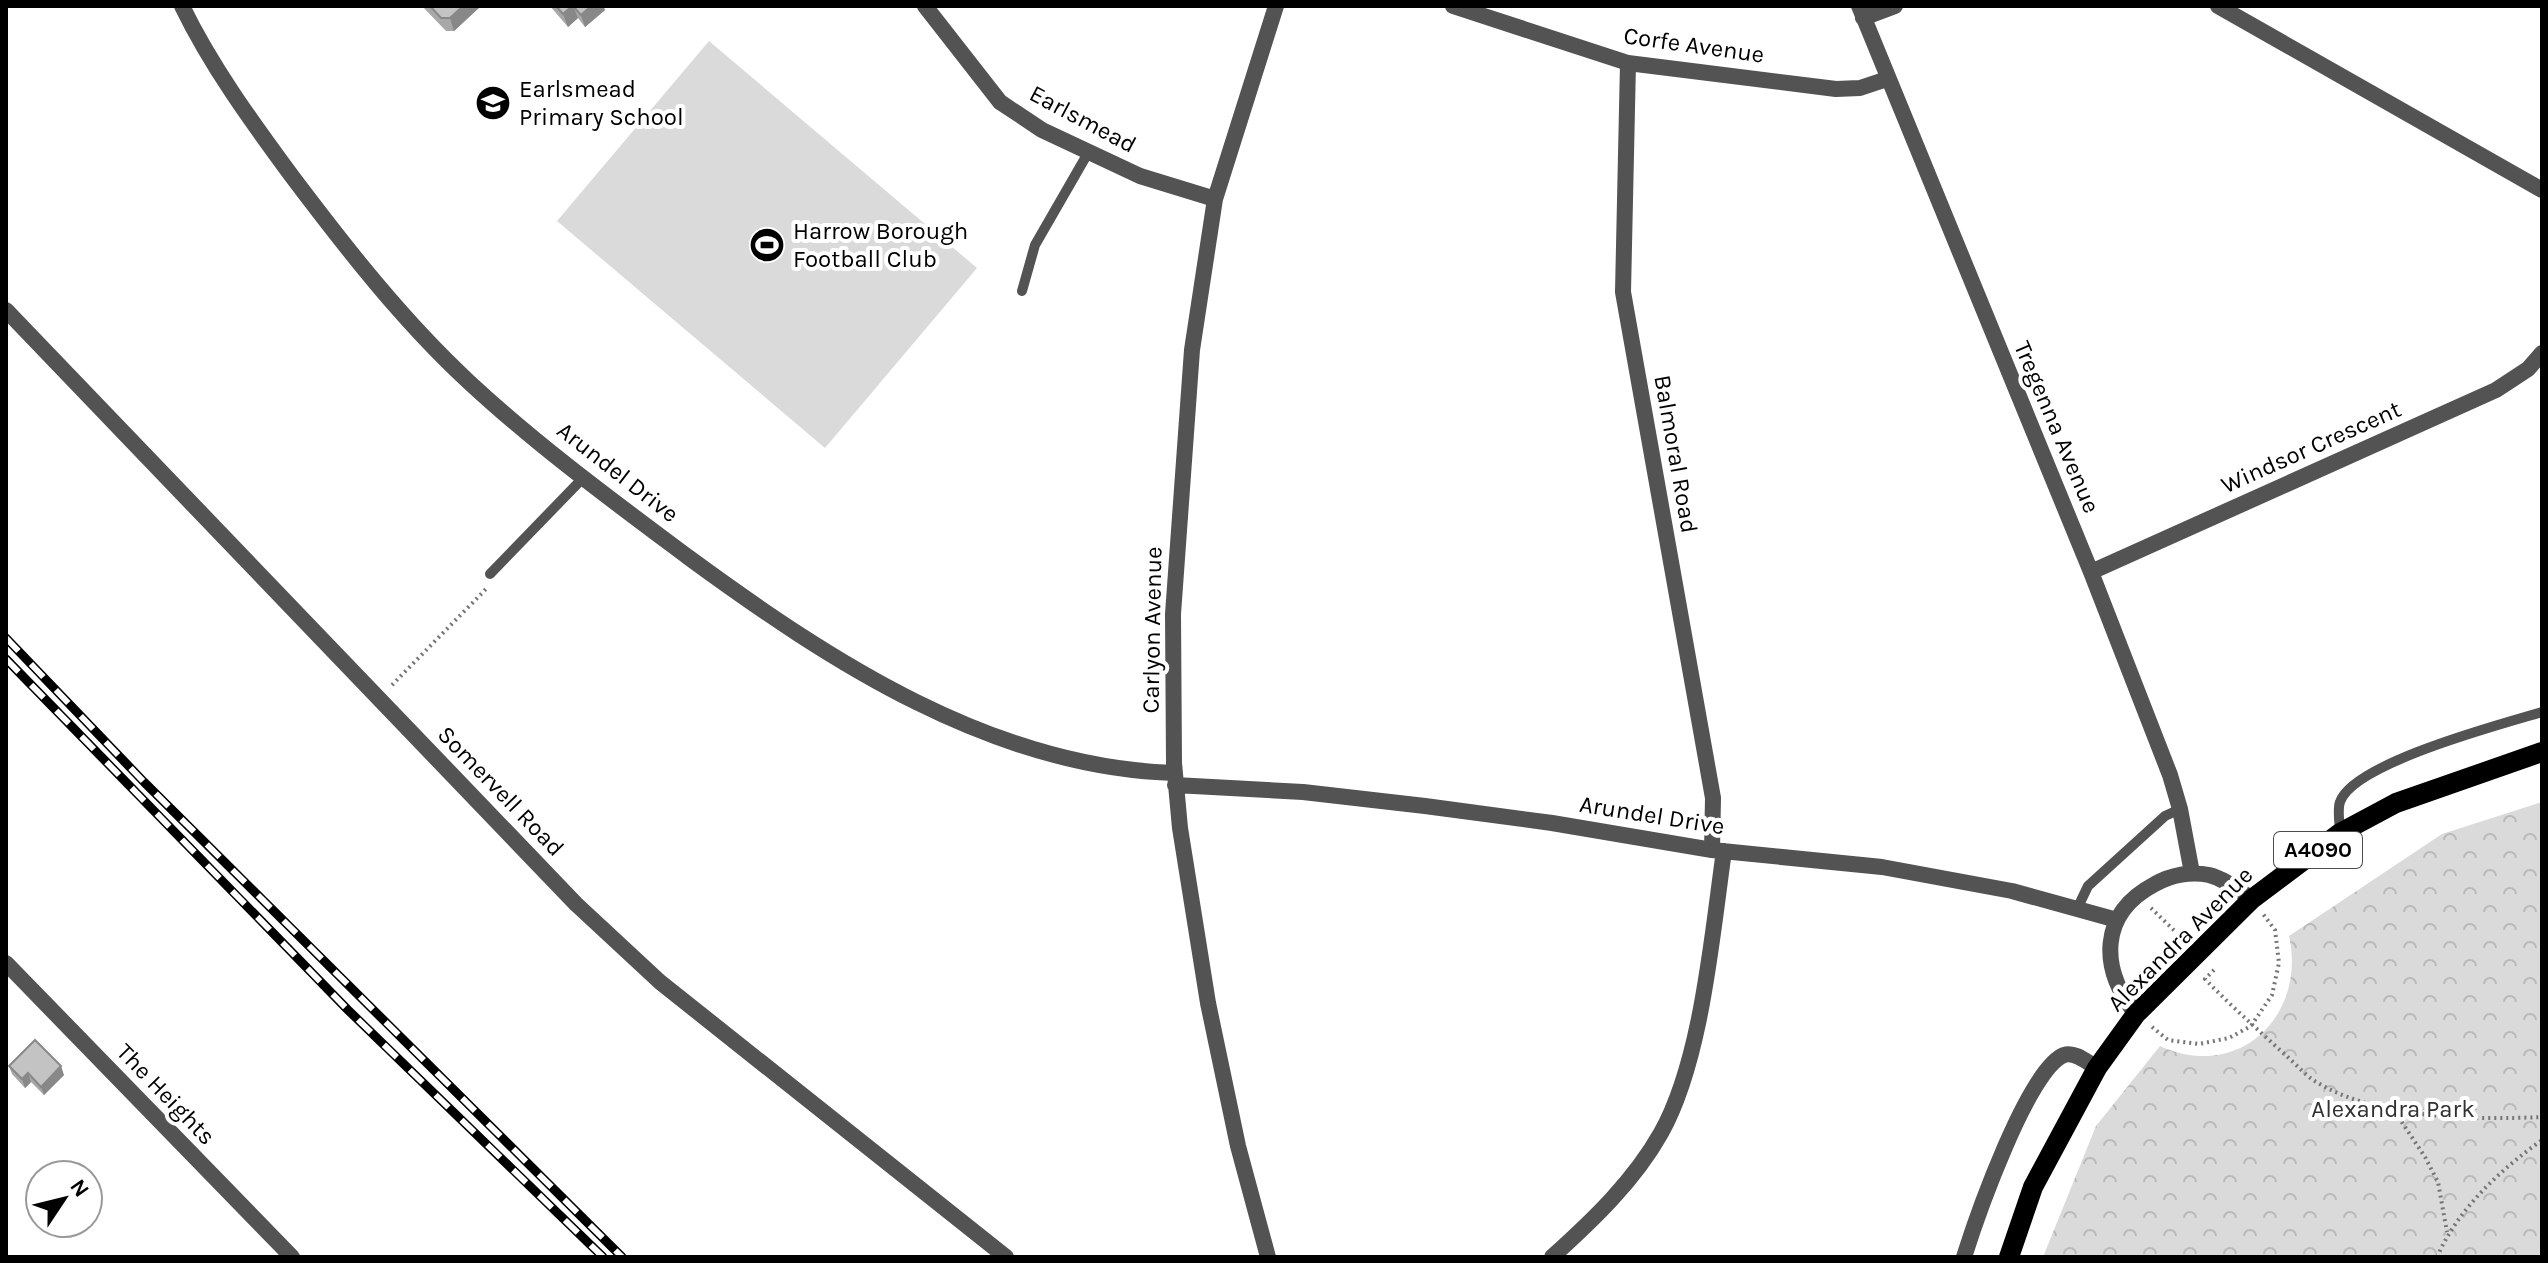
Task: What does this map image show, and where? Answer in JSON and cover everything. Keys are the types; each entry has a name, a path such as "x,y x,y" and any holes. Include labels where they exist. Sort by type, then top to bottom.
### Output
{"main road":[{"name":"Alexandra Avenue","path":"2009,1257 2033,1187 2097,1068 2136,1014 2252,899 2340,833 2396,803 2542,752"}],"street":[{"name":"Earlsmead","path":"925,6 1000,102 1042,130 1140,176 1215,199"},
{"name":"Carlyon Avenue","path":"1268,1257 1238,1146 1208,1003 1180,828 1175,779 1173,614 1192,350 1215,199 1276,6"},
{"name":"Corfe Avenue","path":"1453,6 1628,63 1836,89 1860,88 1887,79"},
{"path":"1861,12 1895,6"},
{"path":"2218,6 2542,190"},
{"name":"Arundel Drive","path":"186,7 216,67 260,133 345,247 467,380 582,479 749,600 828,652 909,698 994,735 1079,761 1175,779 1425,806 1552,823 1718,851 1882,867 2012,891 2117,920"},
{"name":"Tregenna Avenue","path":"1861,12 2091,572 2170,775 2192,873"},
{"name":"Balmoral Road","path":"1552,1257 1592,1221 1634,1173 1671,1113 1688,1061 1697,1019 1718,851 1713,798 1623,292 1628,63"},
{"name":"Somervell Road","path":"6,310 623,950 720,1031 1006,1257"},
{"name":"Windsor Crescent","path":"2091,572 2496,390 2528,369 2542,353"},
{"path":"2136,1014 2113,979 2110,956 2112,932 2117,920 2137,896 2161,881 2192,873 2222,880 2252,899"},
{"name":"The Heights","path":"6,963 292,1257"},
{"path":"1964,1257 2008,1138 2051,1065 2065,1055 2075,1055 2097,1068"}],"lane":[{"path":"1022,291 1035,245 1088,153"},
{"path":"490,574 582,479"},
{"path":"2340,833 2339,803 2345,793 2364,777 2462,736 2542,712"},
{"path":"2077,909 2088,886 2165,816 2180,809"}],"path":[{"path":"379,698 487,588 490,574"},
{"path":"2137,896 2186,943"},
{"path":"2168,1040 2199,1044 2229,1038 2251,1026 2272,995 2279,963 2275,930"},
{"path":"2214,970 2205,979 2251,1026 2313,1080 2395,1112 2469,1117 2542,1117"},
{"path":"2395,1112 2438,1182 2448,1233"},
{"path":"2437,1257 2448,1233 2513,1160 2542,1140"}],"green space":[{"name":"Harrow Borough Football Club","path":"709,41 977,268 825,448 557,221"},
{"name":"Alexandra Park","path":"2542,802 2542,1257 2043,1257 2096,1126 2160,1046 2189,1055 2216,1055 2240,1048 2260,1034 2277,1015 2287,992 2292,965 2289,936 2442,834"}],"building":[{"path":"430,6 463,6 450,18 441,18"},
{"path":"556,6 572,6 563,14"},
{"path":"573,6 591,6 581,15"},
{"path":"35,1040 61,1066 41,1087 28,1073 22,1079 9,1066"}],"railway":[{"path":"6,638 144,782 622,1257"},
{"path":"6,659 348,1010 603,1257"}],"place":[{"name":"Earlsmead Primary School","path":"493,103"},
{"name":"Harrow Borough Football Club","path":"767,245"}]}
